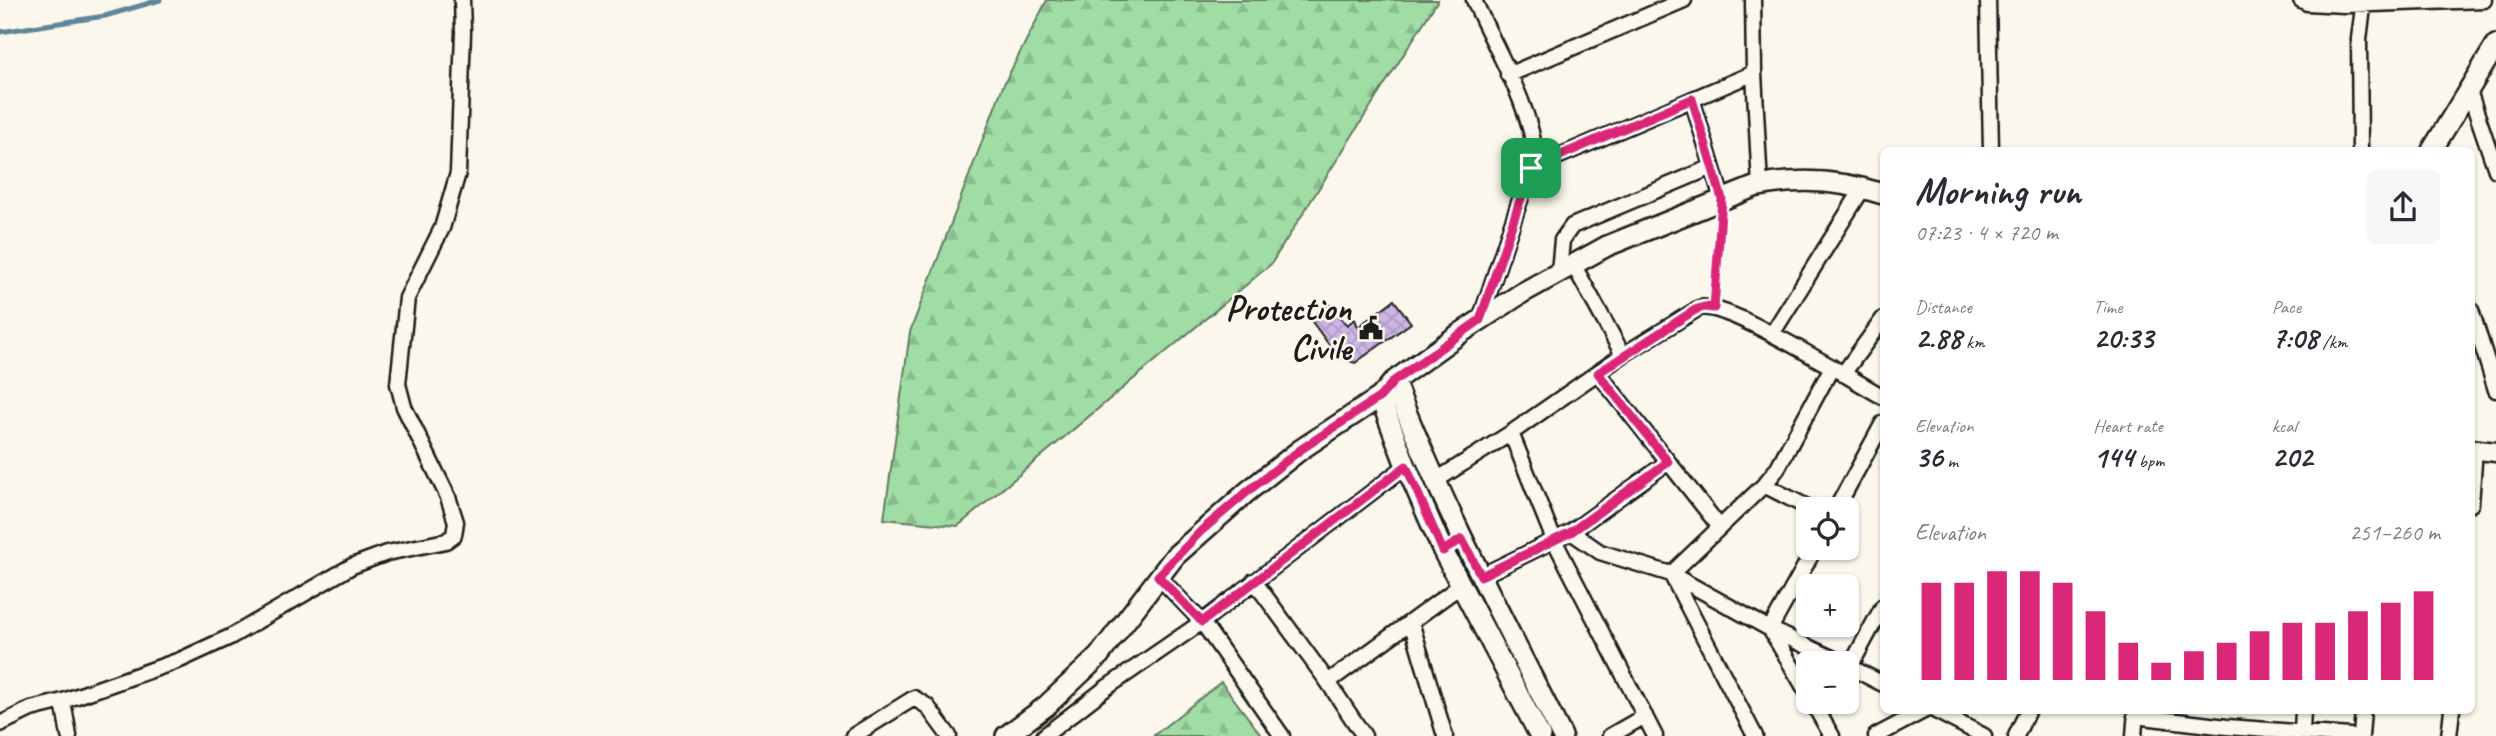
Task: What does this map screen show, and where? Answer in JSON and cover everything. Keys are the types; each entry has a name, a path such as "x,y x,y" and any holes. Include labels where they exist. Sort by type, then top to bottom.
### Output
{"main road":[{"path":"2434,147 2496,45"},
{"path":"1014,734 1098,657 1158,576 1201,531 1300,450 1380,397 1394,381 1480,320 1607,246 1760,186 1777,182 1816,180 1880,193"},
{"path":"1394,381 1462,539 1562,736"},
{"path":"1380,397 1443,551 1540,736"},
{"path":"1443,551 1462,539"}],"street":[{"path":"0,724 31,709 180,660 230,637 352,566 387,553 446,541 454,536 456,522 448,497 404,408 398,384 407,298 442,228 458,173 462,0"},
{"path":"1474,0 1524,111 1535,155 1480,320"},
{"path":"1508,75 1684,0"},
{"path":"1753,0 1760,186"},
{"path":"1988,0 1991,147"},
{"path":"2301,0 2307,3 2344,5 2364,1 2484,0"},
{"path":"2360,147 2359,39 2364,1"},
{"path":"1531,168 1754,73"},
{"path":"2468,88 2496,170"},
{"path":"1692,99 1722,199"},
{"path":"1623,355 1566,268 1562,240 1572,226 1712,167"},
{"path":"1772,334 1863,188"},
{"path":"1435,481 1511,433 1623,355 1699,308 1714,308 1772,334 1880,395"},
{"path":"1671,574 1764,485 1777,469 1838,371 1880,322"},
{"path":"2475,323 2496,390"},
{"path":"1598,373 1719,526"},
{"path":"1843,497 1880,428"},
{"path":"1511,433 1554,540 1655,736"},
{"path":"2475,449 2496,452"},
{"path":"1481,576 1571,532 1668,462"},
{"path":"1044,736 1106,688 1202,622 1406,466"},
{"path":"1764,485 1796,501"},
{"path":"1571,532 1600,552 1671,574 1770,629 1817,651"},
{"path":"1770,629 1808,560"},
{"path":"1671,574 1755,736"},
{"path":"1158,576 1202,622 1282,736"},
{"path":"1254,581 1364,736"},
{"path":"1328,682 1460,586"},
{"path":"1856,651 1880,611"},
{"path":"1411,622 1446,736"},
{"path":"1770,629 1796,673"},
{"path":"1859,671 1880,682"},
{"path":"853,736 914,698 927,706 949,736"},
{"path":"62,701 69,736"},
{"path":"1819,714 1832,736"},
{"path":"1876,736 1917,714"},
{"path":"1942,714 1984,736"},
{"path":"2016,736 2026,714"},
{"path":"2134,736 2135,714"},
{"path":"2140,714 2227,731 2350,736"},
{"path":"2302,732 2303,714"},
{"path":"2361,736 2363,714"},
{"path":"2449,736 2452,714"},
{"path":"1610,736 1645,716"}],"path":[{"path":"1714,308 1722,199"}],"green space":[{"path":"1047,0 1438,0 1271,264 958,526 884,519 910,332 1003,86"},
{"path":"1221,682 1262,736 1153,736"}],"building":[{"path":"1394,300 1411,323 1355,363 1338,357 1310,319 1329,304 1347,325 1355,319 1358,327"}],"waterway":[{"path":"0,32 105,16 160,0"}],"place":[{"name":"Protection Civile","path":"1371,328"}],"route":[{"path":"1692,99 1722,199 1714,308 1695,310 1598,373 1668,462 1571,532 1481,576 1462,539 1443,551 1406,466 1202,622 1158,576 1201,531 1247,492 1300,450 1380,397 1394,381 1480,320 1531,168 1692,99"}]}
